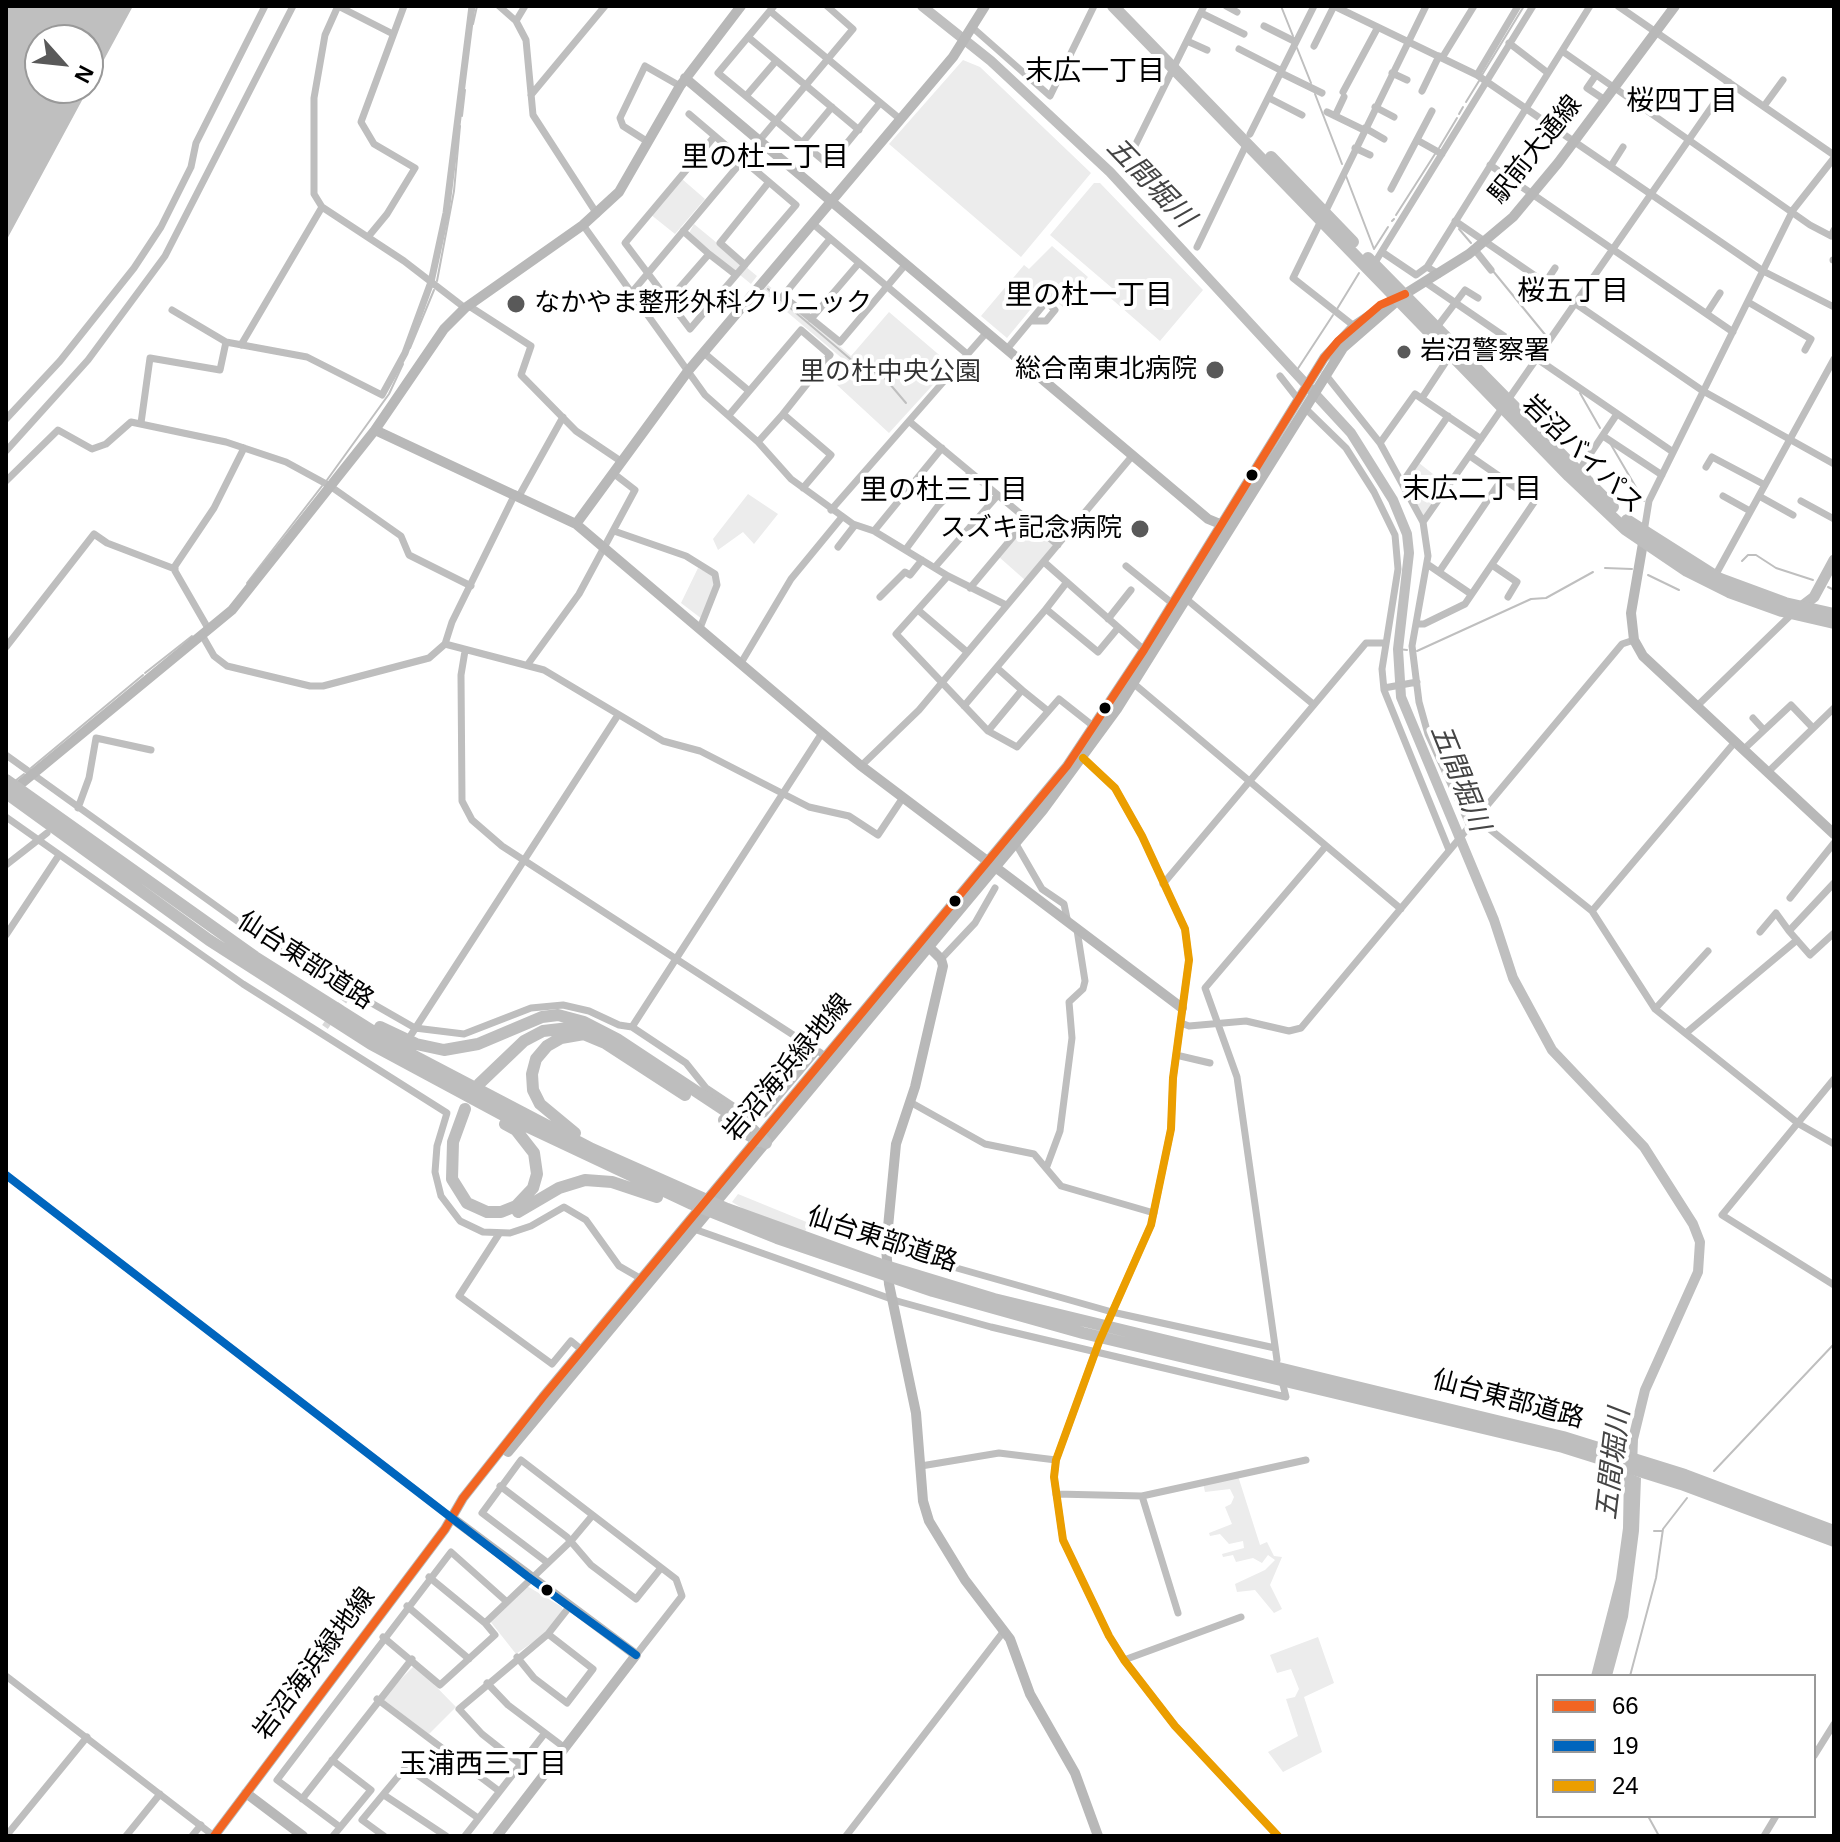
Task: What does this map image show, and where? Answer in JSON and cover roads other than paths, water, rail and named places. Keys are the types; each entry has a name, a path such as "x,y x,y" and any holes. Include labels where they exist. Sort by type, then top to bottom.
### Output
{"highway":[{"name":"岩沼バイパス","path":"1113,6 1176,65"},
{"name":"岩沼バイパス","path":"1123,6 1451,354 1644,538 1715,576 1797,610 1834,614"},
{"name":"岩沼バイパス","path":"1322,216 1374,264 1400,297 1437,327 1585,491 1644,538 1706,581 1834,623"},
{"name":"仙台東部道路","path":"6,780 33,806 166,910 323,1025 503,1115 693,1203 777,1238 880,1269"},
{"name":"仙台東部道路","path":"6,795 33,806 261,956 455,1078 693,1203"},
{"path":"261,956 385,1030 435,1049 478,1044 542,1017 558,1015 574,1020 617,1039 761,1139"},
{"path":"574,1020 543,1025 521,1036 500,1053 477,1083 505,1055 535,1034 569,1028 587,1034 761,1139"},
{"path":"323,1025 516,1130 534,1153 537,1174 528,1195 509,1210 480,1210 461,1197 454,1185 452,1151 463,1107 448,1141 446,1175 453,1195 473,1213 488,1217 510,1215 568,1184 594,1180 693,1203"},
{"path":"587,1034 561,1038 541,1053 532,1074 533,1090 540,1104 573,1132 693,1203"},
{"name":"仙台東部道路","path":"722,1215 895,1274 1085,1328 1563,1442 1834,1531"},
{"name":"仙台東部道路","path":"1746,1502 1834,1541"}],"main road":[{"path":"1797,610 1814,597 1834,560"}],"street":[{"path":"6,419 60,361 161,227 191,167 196,143 265,6"},
{"path":"6,451 88,360 165,256 293,6"},
{"path":"391,33 338,6 325,35 314,98 314,194 322,207 467,307 531,346 521,375 576,431 622,462"},
{"path":"368,237 387,214 415,168 374,144 361,122 391,33 404,6"},
{"path":"172,310 226,342 307,357 382,395 405,353 431,282 446,213 472,6"},
{"path":"499,6 516,21 526,40 533,115 597,214"},
{"path":"516,21 525,6"},
{"path":"531,95 605,6"},
{"path":"6,795 205,633 242,599 375,430 444,329 467,307 597,214 626,183 682,82 741,6"},
{"path":"633,291 853,29 827,6"},
{"path":"576,524 688,371 960,47 985,6"},
{"path":"972,29 1050,96 1094,6"},
{"path":"1226,6 1237,12"},
{"path":"1197,247 1314,6"},
{"path":"1314,46 1334,6 1477,75 1763,271 1834,307"},
{"path":"1354,326 1293,278 1426,6"},
{"path":"1422,91 1474,6"},
{"path":"1477,75 1518,6"},
{"path":"1374,264 1533,6"},
{"path":"1382,252 1416,275 1427,267 1590,6"},
{"path":"1618,6 1834,156 1793,210 1649,501 1631,613 1634,640 1660,674 1834,834"},
{"name":"駅前大通線","path":"1400,297 1475,250 1533,195 1675,6"},
{"path":"880,103 829,165 718,73 772,8 900,119"},
{"path":"1124,168 1202,9 1244,34"},
{"path":"1264,26 1296,42"},
{"path":"1378,27 1344,95 1331,114 1384,139"},
{"path":"748,37 859,130"},
{"path":"1187,41 1207,50"},
{"path":"1509,43 1548,73"},
{"path":"1239,49 1322,93"},
{"path":"1562,51 1831,236 1834,230"},
{"path":"746,96 776,61"},
{"path":"648,142 623,126 620,118 645,66 682,82 759,140 1208,519 1224,526"},
{"path":"1392,73 1407,80"},
{"path":"1596,75 1587,88 1605,100"},
{"path":"1764,106 1783,80"},
{"path":"1423,522 1729,82"},
{"path":"1269,98 1302,115"},
{"path":"802,143 832,107"},
{"path":"1375,107 1394,117"},
{"path":"1391,189 1432,111"},
{"path":"689,114 796,205 690,329 625,243 714,137"},
{"path":"1417,140 1442,154"},
{"path":"1611,166 1623,147"},
{"path":"1355,148 1370,155"},
{"path":"1490,165 1733,332"},
{"path":"745,265 720,243 769,182"},
{"path":"241,345 322,207"},
{"path":"1455,221 1703,391 1834,464"},
{"path":"812,223 967,354"},
{"path":"583,225 705,395 803,488 855,525 874,531 948,576 1006,605"},
{"path":"683,231 736,275"},
{"path":"830,239 783,296 840,342 906,264"},
{"path":"1475,250 1491,270"},
{"path":"668,301 709,254"},
{"path":"811,319 859,263"},
{"path":"1427,267 1439,274"},
{"path":"1545,283 1555,268"},
{"path":"1425,282 1673,452"},
{"path":"1437,327 1465,290 1478,298"},
{"path":"1707,313 1720,293"},
{"path":"1319,373 1354,326 1400,297"},
{"path":"1319,373 1359,331 1400,297"},
{"path":"1748,302 1811,339 1805,350"},
{"path":"1007,349 1031,321"},
{"path":"729,415 801,330 830,355 758,442"},
{"path":"831,510 987,332"},
{"path":"141,423 150,358 220,370 226,342"},
{"path":"704,353 749,391"},
{"path":"1422,398 1451,354"},
{"path":"1715,576 1834,359"},
{"path":"1319,373 1380,443 1423,522 1427,564 1412,658 1421,717 1470,827"},
{"name":"岩沼海浜緑地線","path":"992,866 1016,844 1083,758 1144,650 1319,373"},
{"path":"1280,376 1346,448 1374,492 1395,535 1398,569 1385,643 1385,688 1450,848"},
{"path":"1380,443 1415,394 1481,439"},
{"path":"783,414 831,455 803,488"},
{"path":"1578,472 1617,414"},
{"path":"1402,483 1448,416"},
{"path":"6,647 94,534 107,543 175,569 214,656 227,666 310,686 323,686 429,658 445,644 517,495 563,417"},
{"path":"6,481 54,431 61,430 92,449 106,444 131,422 141,423 244,448 286,462 330,486 401,536 409,555 471,586"},
{"path":"910,422 1058,545"},
{"path":"375,430 576,524 902,799 1182,1008"},
{"path":"1603,436 1662,475"},
{"path":"175,569 214,508 244,448"},
{"path":"874,531 942,448"},
{"path":"861,766 896,734 943,681 1133,455"},
{"path":"1417,624 1424,624 1465,604 1535,501 1470,456"},
{"path":"1706,467 1712,457 1765,485"},
{"path":"528,664 558,627 635,490 613,473"},
{"path":"906,549 938,506 971,473"},
{"path":"1439,572 1502,479"},
{"path":"935,567 998,495"},
{"path":"1723,496 1750,511"},
{"path":"1759,496 1793,515"},
{"path":"1801,501 1834,519"},
{"path":"741,663 791,579 842,517"},
{"path":"970,588 1027,520"},
{"path":"838,547 855,525"},
{"name":"岩沼海浜緑地線","path":"214,1836 452,1518 826,1056 992,866 1098,730 1133,683 1224,526"},
{"path":"614,531 686,556 715,574 717,585 700,628"},
{"path":"880,597 905,572 910,575 922,560"},
{"path":"1044,562 1144,650"},
{"path":"1427,564 1471,594"},
{"path":"1492,565 1517,582 1508,597"},
{"path":"1126,566 1173,604"},
{"path":"948,576 896,634 988,731 1017,747 1059,699 1098,730"},
{"path":"964,706 1067,582"},
{"path":"1108,619 1131,590"},
{"path":"1185,598 1313,704"},
{"path":"1046,609 1098,652 1118,628"},
{"path":"918,610 967,652"},
{"path":"1696,707 1797,610"},
{"path":"1181,1023 1189,1026 1258,1022 1296,1031 1622,644 1634,640"},
{"path":"1163,884 1366,643 1385,643"},
{"path":"445,644 528,664 663,741 700,751 820,812 849,816 878,835 902,799"},
{"path":"6,755 272,946 413,1032 464,1034 547,1005 578,1008 619,1025 632,1027 686,1063 706,1088 751,1118 764,1114 826,1056 524,860 489,836 465,811 462,801 461,675 465,651"},
{"path":"997,668 1048,711"},
{"path":"1133,683 1401,909"},
{"path":"1385,688 1416,683"},
{"path":"988,731 1022,690"},
{"path":"1592,911 1739,746 1764,730 1791,705 1813,728"},
{"path":"1768,772 1834,708"},
{"path":"413,1032 618,715"},
{"path":"1753,718 1764,730"},
{"path":"67,813 76,807 87,786 98,719"},
{"path":"632,1027 822,733"},
{"path":"96,738 151,750"},
{"path":"1083,758 1115,788 1185,929 1189,946 1171,1129 1154,1213 1144,1245 1095,1353 1056,1460 1056,1494 1067,1552 1124,1660 1175,1726 1278,1836"},
{"path":"6,817 243,984 323,1025 447,1113 435,1157 441,1196 460,1221 483,1232 499,1234 531,1226 564,1207 586,1220 619,1266 646,1281"},
{"path":"1477,819 1592,911 1655,1009 1799,1124 1834,1144"},
{"path":"6,865 47,833"},
{"path":"1790,898 1834,843"},
{"path":"1016,844 1042,889 1064,904 1073,927 1085,981 1083,989 1069,1002 1070,1059 1060,1131 1047,1166"},
{"path":"1277,1360 1237,1077 1205,988 1326,846"},
{"path":"6,935 59,855"},
{"path":"1789,931 1834,883"},
{"path":"995,888 975,923 941,959 940,978 894,1157 886,1248 893,1300 911,1385 923,1501 929,1521 965,1580 1016,1652 1030,1694 1075,1773 1098,1836"},
{"path":"1760,932 1776,913 1810,955 1834,933"},
{"path":"1686,1033 1797,940"},
{"path":"926,945 941,959"},
{"path":"261,956 272,946"},
{"path":"1655,1009 1708,951"},
{"path":"243,984 249,976"},
{"path":"1176,1055 1210,1063"},
{"path":"1834,1079 1722,1215 1834,1285"},
{"path":"910,1102 985,1144 1034,1154 1061,1186 1154,1213"},
{"name":"岩沼海浜緑地線","path":"452,1518 463,1498 582,1350 694,1229 761,1139"},
{"path":"6,1175 531,1579 636,1655"},
{"path":"694,1229 893,1300 991,1327 1286,1397 1283,1385"},
{"path":"499,1234 459,1296 552,1364 571,1341 582,1350"},
{"path":"886,1248 1112,1312 1275,1348"},
{"path":"1001,1293 1004,1283"},
{"path":"991,1327 994,1318"},
{"path":"921,1466 999,1453 1056,1460"},
{"path":"497,1836 682,1596 676,1579 521,1460 482,1513 548,1563"},
{"path":"1056,1494 1142,1496 1194,1482 1306,1460"},
{"path":"500,1486 571,1541 591,1565 636,1599 661,1568"},
{"path":"1142,1496 1178,1613"},
{"path":"485,1623 571,1541 592,1516"},
{"path":"340,1827 277,1780 383,1637 451,1552 507,1602"},
{"path":"383,1637 440,1685 495,1635 485,1623 429,1577"},
{"path":"407,1606 469,1659"},
{"path":"520,1764 482,1734 459,1709 548,1634 570,1606"},
{"path":"1124,1660 1241,1617"},
{"path":"846,1836 1004,1631"},
{"path":"517,1657 534,1678 567,1703 593,1669 548,1634"},
{"path":"302,1799 377,1699 412,1659"},
{"path":"6,1676 214,1836"},
{"path":"487,1683 508,1705 565,1748"},
{"path":"377,1699 499,1791"},
{"path":"1816,1753 1834,1724"},
{"path":"465,1836 545,1733"},
{"path":"6,1836 87,1737"},
{"path":"332,1760 371,1790 333,1836"},
{"path":"384,1836 362,1820 406,1767 478,1818"},
{"path":"246,1793 303,1836"},
{"path":"126,1836 160,1794"},
{"path":"384,1795 446,1836"},
{"path":"1764,1836 1775,1818"},
{"path":"192,1836 201,1825"}],"waterway":[{"path":"473,24 477,6"},
{"name":"五間堀川","path":"922,6 991,61 1110,172 1351,433 1393,500 1407,534 1409,553 1398,649 1401,697 1494,920 1513,978 1552,1050 1644,1147 1693,1224 1700,1242 1698,1272 1645,1390 1633,1439 1632,1466"},
{"path":"1281,6 1293,36"},
{"path":"1482,75 1524,6"},
{"path":"1297,48 1311,83"},
{"path":"1466,102 1479,81"},
{"path":"462,116 465,90"},
{"path":"1315,94 1342,164"},
{"path":"1459,114 1463,107"},
{"path":"1439,148 1457,118"},
{"path":"437,281 454,191 460,126"},
{"path":"1396,215 1435,154"},
{"path":"1346,176 1374,249"},
{"path":"1374,249 1388,227"},
{"path":"1459,229 1471,243"},
{"path":"1493,271 1547,337"},
{"path":"1337,309 1359,273"},
{"path":"768,289 855,363 883,376 906,403"},
{"path":"410,348 434,290"},
{"path":"1295,373 1333,315"},
{"path":"327,480 389,394 403,364"},
{"path":"1580,393 1600,428"},
{"path":"1610,443 1644,501"},
{"path":"247,583 322,486"},
{"path":"1742,561 1748,555 1756,555 1776,568 1813,580"},
{"path":"1605,568 1632,569"},
{"path":"1417,651 1531,599 1546,598 1593,572"},
{"path":"1648,575 1679,590"},
{"path":"1828,587 1834,590"},
{"path":"145,673 192,636"},
{"path":"1398,649 1407,650"},
{"path":"31,768 143,675"},
{"path":"15,781 24,774"},
{"path":"1714,1471 1834,1344"},
{"path":"1631,1674 1656,1578 1663,1529 1687,1498"},
{"path":"1654,1531 1662,1531"},
{"path":"1649,1818 1659,1836"}],"tunnel":[{"path":"325,1027 345,999"}],"place":[{"name":"なかやま整形外科クリニック","path":"516,304"},
{"name":"岩沼警察署","path":"1404,352"},
{"name":"総合南東北病院","path":"1215,370"},
{"name":"スズキ記念病院","path":"1140,529"}],"district":[{"name":"末広一丁目","path":"1095,72"},
{"name":"桜四丁目","path":"1682,102"},
{"name":"里の杜二丁目","path":"765,158"},
{"name":"桜五丁目","path":"1573,292"},
{"name":"里の杜一丁目","path":"1089,296"},
{"name":"末広二丁目","path":"1472,490"},
{"name":"里の杜三丁目","path":"944,491"},
{"name":"玉浦西三丁目","path":"483,1765"}],"park label":[{"name":"里の杜中央公園","path":"890,373"}]}
